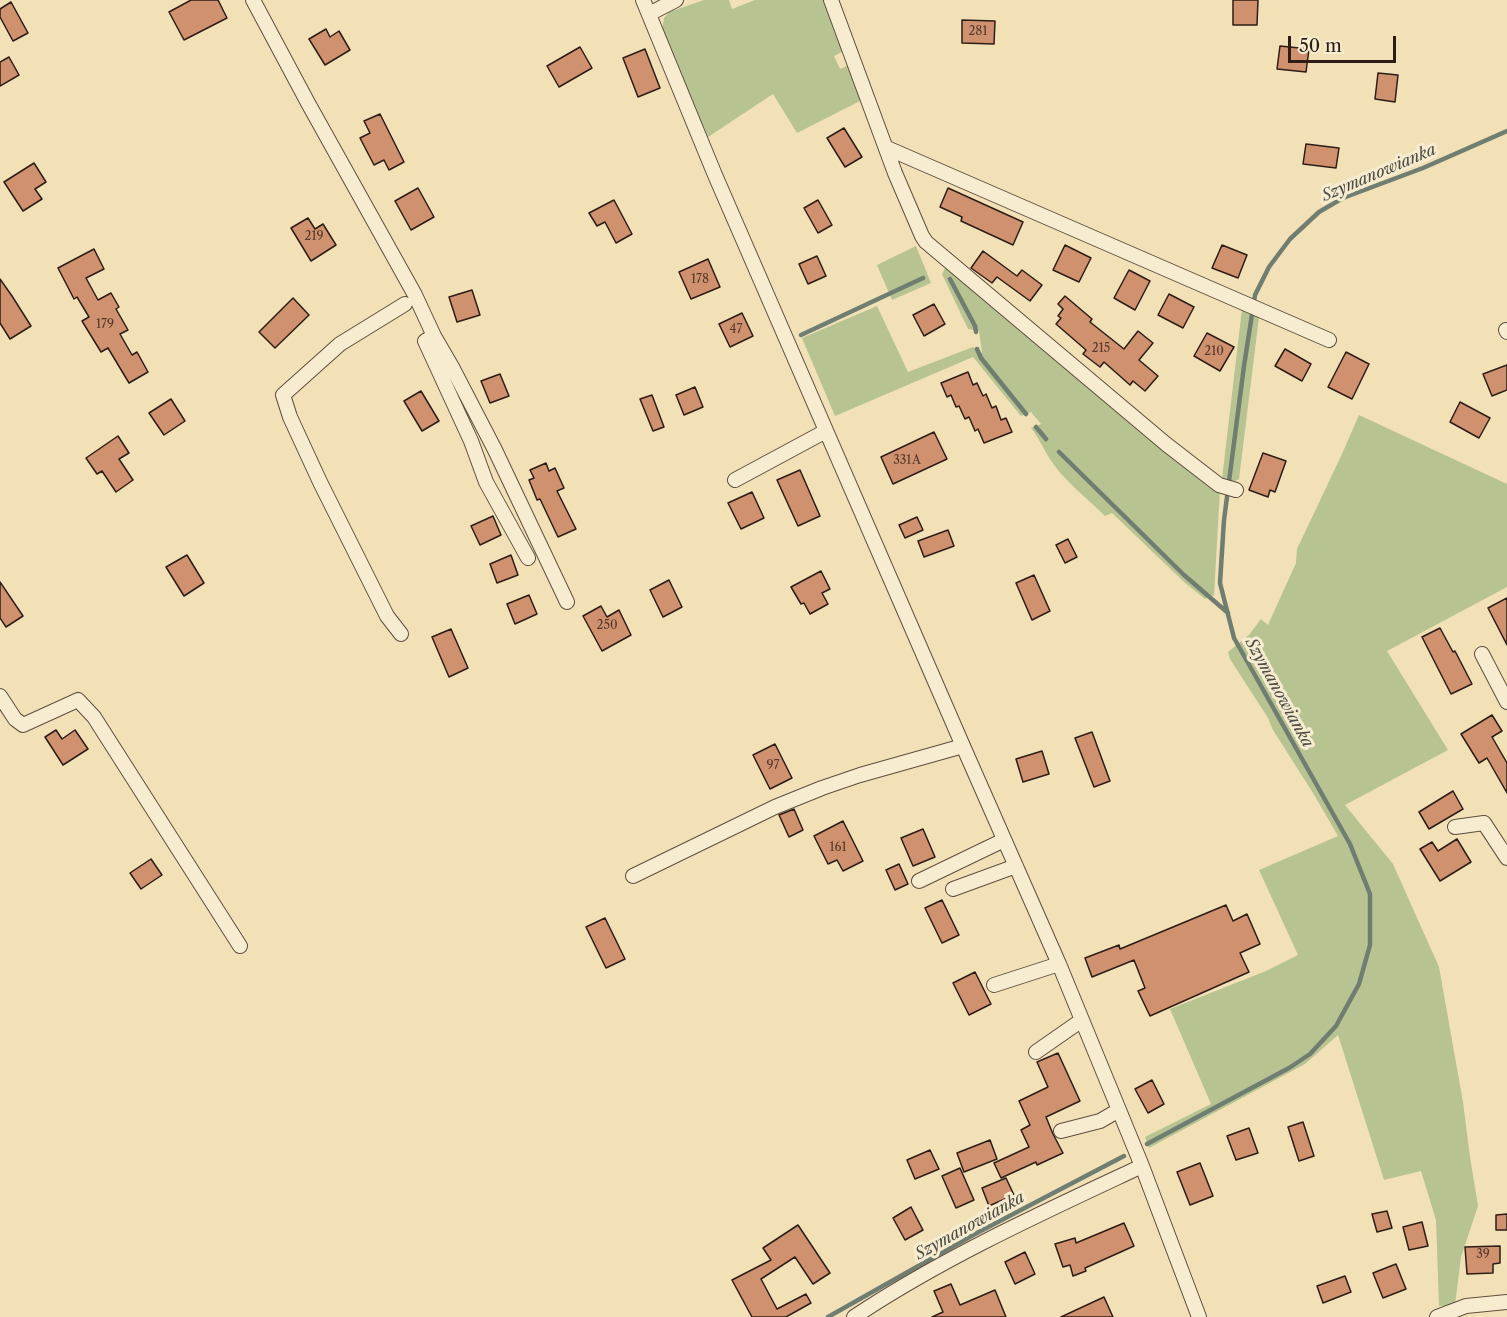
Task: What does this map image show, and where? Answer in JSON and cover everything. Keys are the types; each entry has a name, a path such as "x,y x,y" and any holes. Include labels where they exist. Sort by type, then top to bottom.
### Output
{"street":[{"path":"253,0 416,295 434,336 495,450 567,602"},
{"path":"643,0 715,175 1059,964 1142,1166 1199,1317"},
{"path":"649,14 676,0"},
{"path":"831,0 895,173 922,237 932,248 1166,444 1219,484 1236,490"},
{"path":"887,148 1329,340"},
{"path":"401,634 387,616 335,513 290,417 283,395 340,344 405,304"},
{"path":"434,336 425,341 471,441 486,482 528,558"},
{"path":"735,480 826,431"},
{"path":"1482,654 1507,702"},
{"path":"0,696 15,718 23,725 78,700 94,717 240,946"},
{"path":"633,876 775,807 822,788 963,746"},
{"path":"1455,827 1484,823 1507,858"},
{"path":"919,880 1004,840"},
{"path":"953,889 1016,866"},
{"path":"994,985 1059,964"},
{"path":"1036,1052 1082,1020"},
{"path":"1061,1131 1100,1121 1119,1110"},
{"path":"854,1317 937,1266 1142,1166"},
{"path":"1437,1317 1466,1306 1507,1302"}],"green space":[{"path":"704,0 729,0 732,9 755,0 825,0 844,51 834,56 840,69 849,65 862,100 797,133 773,94 708,137 662,31 664,18 669,12"},
{"path":"916,246 931,283 892,300 877,265"},
{"path":"946,266 1198,477 1220,490 1214,595 1205,599 1112,513 1105,516 1072,485 1059,472 1031,428 1041,424 1031,412 1021,416 973,357 835,416 802,338 877,306 908,372 973,347 982,353 979,331 968,329 942,274"},
{"path":"1242,309 1259,317 1239,479 1234,482 1222,479"},
{"path":"1359,415 1507,484 1507,587 1387,651 1448,750 1345,805 1393,864 1439,967 1463,1102 1478,1206 1461,1257 1455,1305 1439,1306 1436,1220 1421,1171 1384,1180 1338,1035 1305,1064 1149,1148 1145,1137 1211,1104 1170,1009 1266,971 1298,955 1259,870 1338,836 1230,659 1228,652 1249,635 1261,619 1268,625 1296,563 1297,549"}],"building":[{"path":"191,0 218,0 227,18 184,40 169,12"},
{"path":"1233,0 1258,0 1257,25 1233,25"},
{"path":"11,2 28,33 13,41 0,17 0,9"},
{"path":"962,20 995,21 994,44 962,43"},
{"path":"326,29 330,37 339,31 350,50 325,65 309,39"},
{"path":"1280,46 1309,49 1306,72 1277,69"},
{"path":"580,47 592,68 559,87 547,66"},
{"path":"645,49 660,88 638,97 623,58"},
{"path":"9,57 19,75 0,86 0,62"},
{"path":"1378,73 1398,75 1395,102 1375,99"},
{"path":"380,114 404,162 389,170 384,160 374,165 360,138 370,133 364,121"},
{"path":"844,128 862,157 845,167 827,138"},
{"path":"1306,144 1339,148 1336,168 1303,164"},
{"path":"34,163 46,182 35,189 42,199 23,211 4,182"},
{"path":"418,188 434,217 411,230 395,201"},
{"path":"948,188 1023,222 1013,245 961,221 962,217 940,207"},
{"path":"614,200 632,234 616,243 605,222 597,226 589,213"},
{"path":"818,200 832,225 818,233 804,208"},
{"path":"308,218 315,229 323,224 336,245 311,261 291,228"},
{"path":"1065,245 1091,258 1079,282 1053,270"},
{"path":"1222,245 1247,255 1238,278 1212,268"},
{"path":"94,249 104,269 86,278 98,300 111,293 119,307 116,309 128,330 120,334 132,355 137,352 148,372 129,383 108,348 101,352 82,321 89,317 77,297 74,299 58,268"},
{"path":"983,251 1017,276 1022,270 1042,285 1030,301 997,277 992,283 971,268"},
{"path":"817,256 826,276 808,284 799,264"},
{"path":"708,259 720,287 691,299 679,272"},
{"path":"1129,270 1150,281 1135,310 1114,298"},
{"path":"0,279 31,326 10,339 0,323"},
{"path":"472,290 480,315 457,322 449,297"},
{"path":"1169,294 1194,307 1183,328 1158,315"},
{"path":"1065,296 1092,319 1090,322 1124,349 1138,331 1153,343 1139,360 1158,376 1145,391 1133,381 1130,385 1104,362 1100,367 1083,354 1086,350 1056,324 1061,318 1058,316 1063,309 1058,304"},
{"path":"293,298 309,315 275,348 259,332"},
{"path":"934,304 945,324 924,336 913,315"},
{"path":"742,313 753,336 730,347 719,324"},
{"path":"1207,333 1234,347 1220,371 1194,356"},
{"path":"1285,349 1311,364 1302,381 1275,366"},
{"path":"1346,352 1369,364 1352,399 1328,387"},
{"path":"1507,365 1507,390 1492,396 1483,374"},
{"path":"968,372 973,385 977,383 983,396 986,394 992,408 996,406 1001,420 1006,418 1012,432 984,443 969,417 965,419 951,395 947,397 941,383"},
{"path":"500,374 509,396 490,403 481,381"},
{"path":"695,387 703,407 684,415 676,395"},
{"path":"421,391 439,421 422,431 404,401"},
{"path":"652,395 664,427 653,431 640,399"},
{"path":"171,399 185,421 164,435 149,413"},
{"path":"1460,402 1490,418 1479,438 1450,422"},
{"path":"934,432 947,459 893,484 881,457"},
{"path":"118,436 129,453 119,459 133,480 116,492 102,471 97,474 86,458"},
{"path":"1263,453 1286,461 1275,492 1270,490 1268,497 1249,490"},
{"path":"546,463 549,471 555,468 564,488 557,491 576,529 558,537 540,499 537,500 529,480 534,478 530,470"},
{"path":"800,470 820,516 798,526 777,480"},
{"path":"752,492 764,518 741,529 728,503"},
{"path":"493,516 501,535 480,545 471,526"},
{"path":"917,517 923,530 905,538 899,525"},
{"path":"948,530 954,546 924,557 918,541"},
{"path":"1068,539 1077,557 1065,563 1056,545"},
{"path":"187,555 204,583 184,596 166,567"},
{"path":"511,555 518,575 497,583 490,564"},
{"path":"821,571 830,589 822,593 828,604 810,614 791,587"},
{"path":"1034,575 1050,611 1032,620 1016,583"},
{"path":"669,580 682,607 663,617 650,590"},
{"path":"0,582 23,616 6,627 0,618"},
{"path":"529,595 537,614 515,624 507,604"},
{"path":"1507,598 1507,645 1488,608"},
{"path":"601,606 607,617 619,610 631,635 602,651 583,616"},
{"path":"1440,628 1472,684 1451,694 1422,637"},
{"path":"451,629 468,668 449,677 432,637"},
{"path":"1492,715 1502,731 1492,737 1507,763 1507,793 1487,758 1479,763 1461,734"},
{"path":"56,730 62,739 75,730 88,749 63,765 45,737"},
{"path":"1092,732 1110,781 1094,787 1075,738"},
{"path":"775,744 792,778 770,789 753,755"},
{"path":"1042,751 1049,774 1023,782 1016,759"},
{"path":"1453,791 1463,809 1429,829 1419,812"},
{"path":"794,809 803,830 789,837 779,815"},
{"path":"843,821 863,861 843,871 837,860 828,864 814,836"},
{"path":"923,829 935,857 913,866 901,838"},
{"path":"1457,839 1471,862 1440,881 1420,849 1432,842 1438,851"},
{"path":"151,859 162,875 141,889 130,873"},
{"path":"899,864 908,884 895,890 886,870"},
{"path":"942,900 959,935 942,943 925,908"},
{"path":"1226,905 1233,921 1247,914 1260,944 1240,953 1249,972 1150,1016 1138,991 1145,988 1134,960 1092,977 1085,958 1119,945 1120,949"},
{"path":"605,918 625,959 606,968 586,927"},
{"path":"975,972 991,1004 969,1015 953,983"},
{"path":"1058,1053 1080,1101 1046,1117 1063,1153 1001,1178 994,1163 1029,1147 1021,1130 1030,1125 1019,1101 1048,1087 1037,1062"},
{"path":"1152,1080 1164,1104 1148,1113 1135,1089"},
{"path":"1303,1122 1314,1156 1299,1161 1288,1127"},
{"path":"1249,1128 1258,1153 1236,1160 1227,1136"},
{"path":"990,1140 997,1159 964,1172 957,1153"},
{"path":"930,1150 939,1169 915,1179 907,1160"},
{"path":"1200,1163 1213,1196 1190,1205 1177,1172"},
{"path":"960,1168 974,1200 956,1208 942,1176"},
{"path":"1006,1178 1014,1195 989,1206 982,1188"},
{"path":"911,1207 923,1230 905,1240 893,1218"},
{"path":"1387,1211 1392,1228 1377,1232 1372,1214"},
{"path":"1507,1214 1507,1230 1496,1230 1496,1215"},
{"path":"1422,1222 1428,1246 1409,1250 1403,1227"},
{"path":"1124,1223 1134,1246 1085,1268 1086,1271 1073,1276 1070,1265 1063,1267 1055,1244 1075,1238 1076,1243"},
{"path":"798,1225 830,1273 813,1284 795,1257 761,1279 777,1309 806,1294 811,1303 786,1317 752,1317 732,1280 771,1260 763,1248"},
{"path":"1500,1246 1500,1263 1493,1264 1493,1273 1467,1274 1465,1247"},
{"path":"1025,1252 1035,1274 1015,1284 1005,1262"},
{"path":"1396,1264 1406,1289 1383,1298 1373,1273"},
{"path":"1345,1276 1351,1292 1323,1303 1317,1286"},
{"path":"951,1284 960,1305 995,1290 1006,1317 932,1317 943,1312 934,1291"},
{"path":"1104,1297 1113,1317 1061,1317"}],"waterway":[{"name":"Szymanowianka","path":"1147,1144 1289,1068 1310,1054 1336,1026 1359,984 1370,945 1370,894 1350,844 1234,638 1220,583 1224,520 1255,295 1269,267 1290,239 1319,212 1343,198 1423,168 1507,131"},
{"path":"801,335 923,278"},
{"path":"950,279 976,332"},
{"path":"977,349 981,358 1026,414"},
{"path":"1036,427 1046,439"},
{"path":"1059,452 1184,575 1228,613"},
{"name":"Szymanowianka","path":"828,1317 975,1234 1124,1156"}]}
